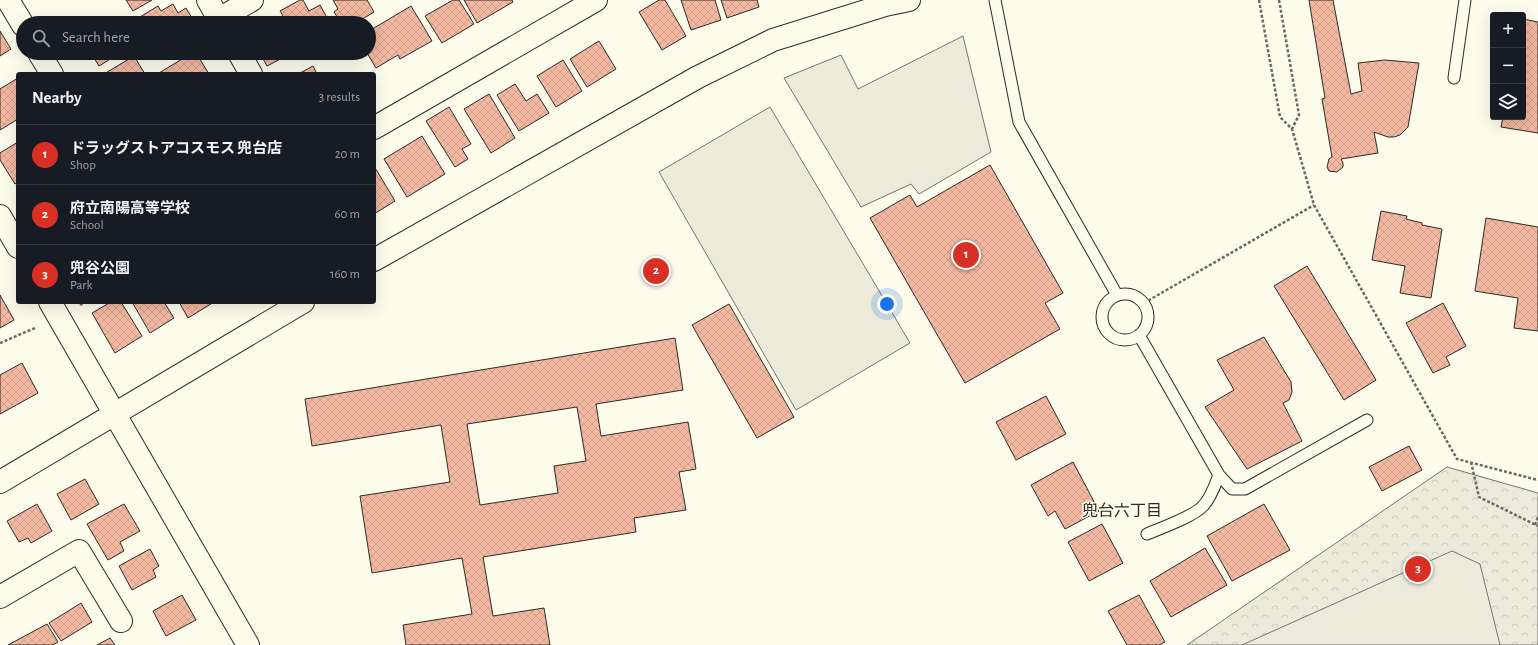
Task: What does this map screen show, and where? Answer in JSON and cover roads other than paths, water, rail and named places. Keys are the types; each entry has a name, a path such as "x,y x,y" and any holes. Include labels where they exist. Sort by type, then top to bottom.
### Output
{"street":[{"path":"8,0 18,16"},
{"path":"208,0 217,16"},
{"path":"228,16 252,0"},
{"path":"376,127 596,0"},
{"path":"376,259 698,77 773,40 884,2 909,0"},
{"path":"44,60 51,72"},
{"path":"243,60 250,72"},
{"path":"0,216 16,244"},
{"path":"51,304 248,645"},
{"path":"0,482 300,304"},
{"path":"0,597 80,551 121,621"}],"lane":[{"path":"995,0 1018,122 1117,295"},
{"path":"1454,78 1465,0"},
{"path":"1117,295 1132,295 1144,303 1148,311 1148,320 1145,328 1139,335 1129,339 1118,338 1108,332 1103,323 1103,311 1108,302 1117,295"},
{"path":"1139,335 1219,475 1232,489 1244,489 1368,420"},
{"path":"1147,534 1190,515 1203,506 1212,492 1219,475"}],"place":[{"name":"ドラッグストアコスモス 兜台店","path":"966,255"},
{"name":"府立南陽高等学校","path":"656,271"},
{"name":"兜谷公園","path":"1418,569"}],"district":[{"name":"兜台六丁目","path":"1122,511"}]}
